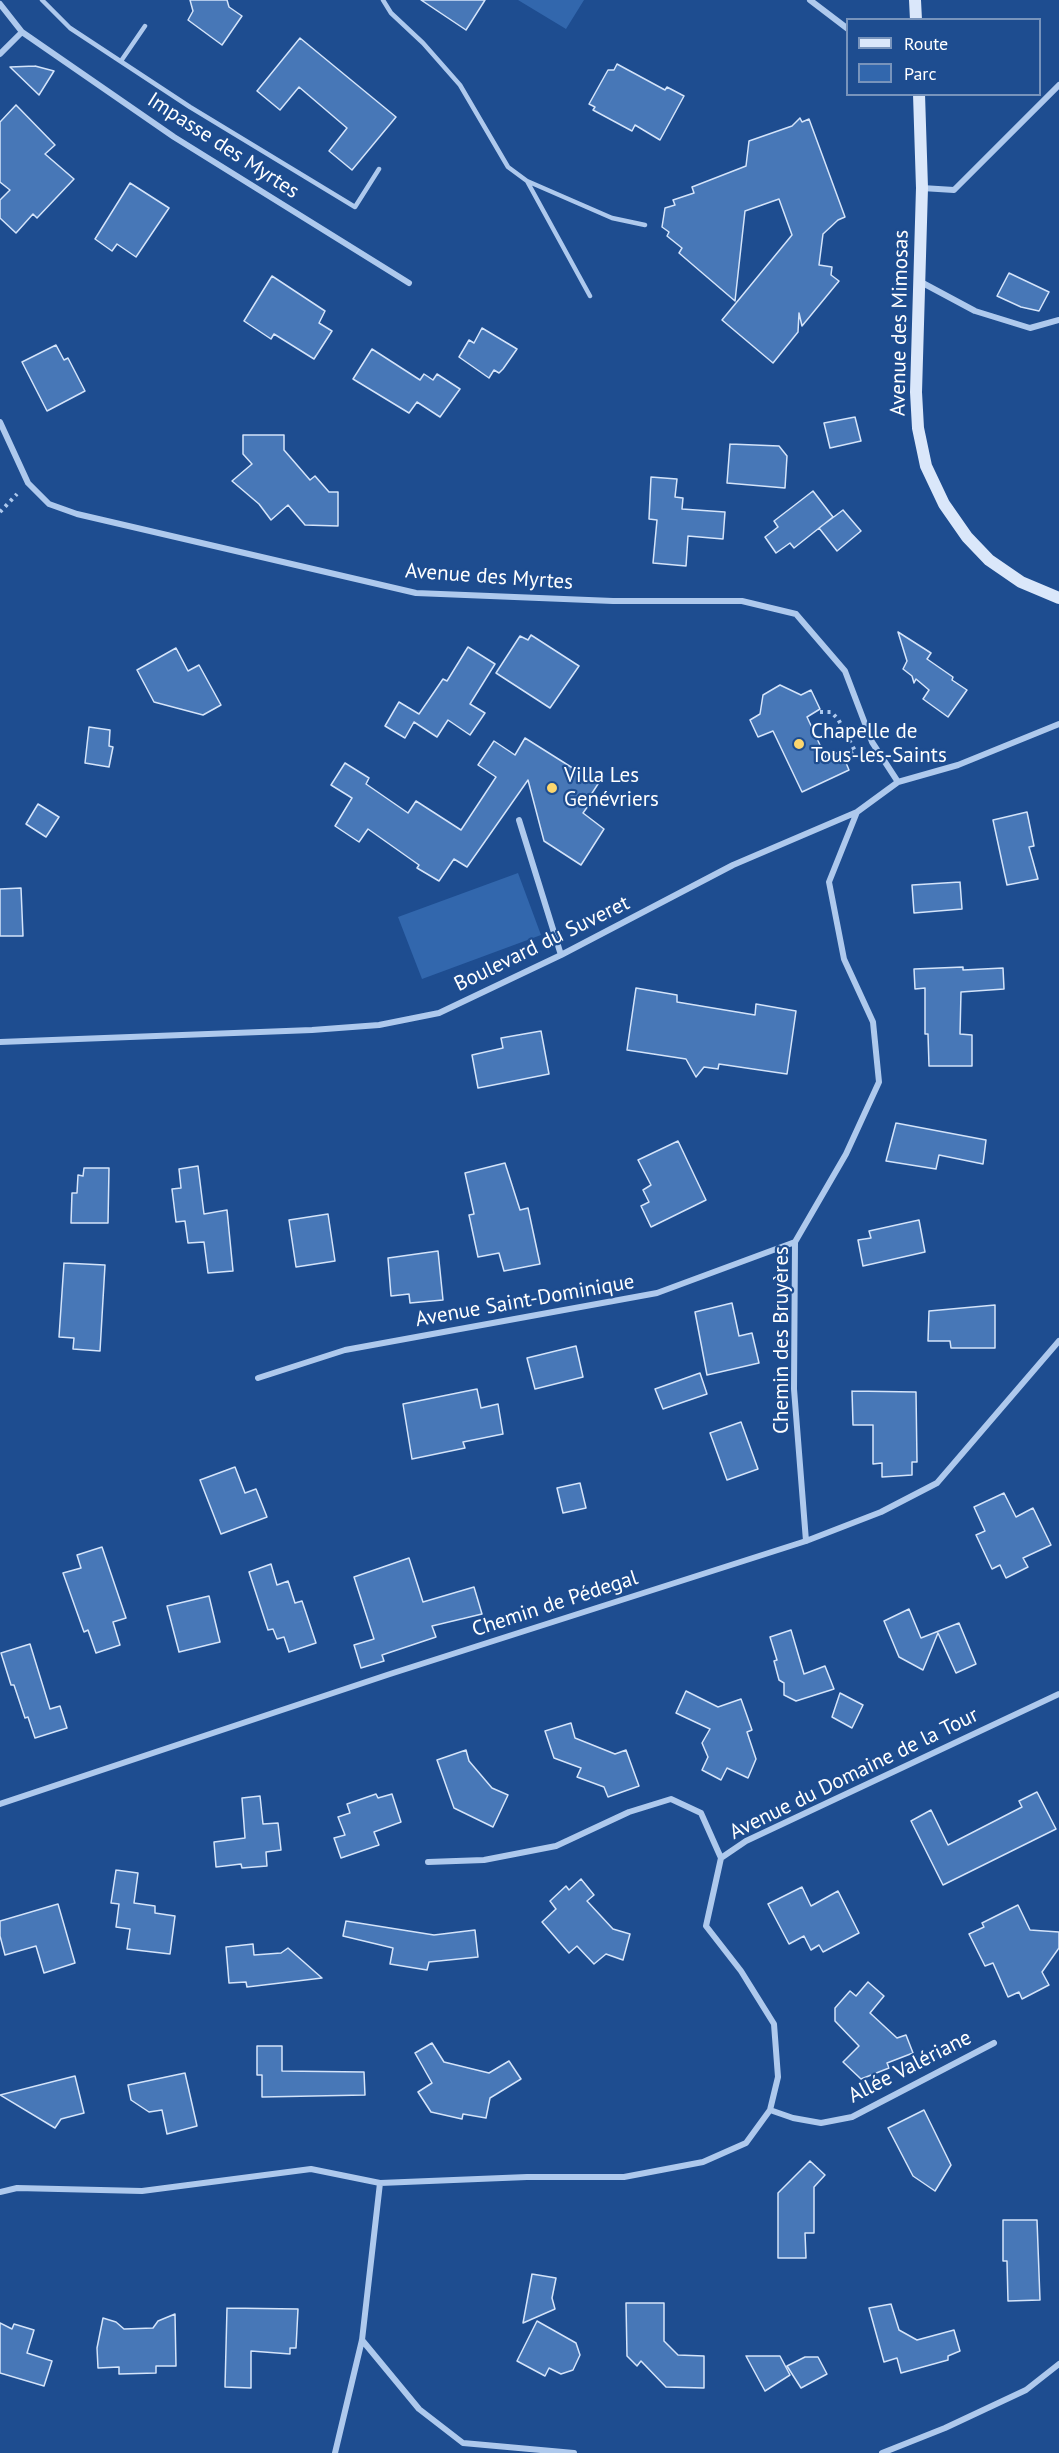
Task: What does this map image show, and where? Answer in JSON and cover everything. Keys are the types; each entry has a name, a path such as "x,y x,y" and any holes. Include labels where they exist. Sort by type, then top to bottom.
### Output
{"street":[{"path":"810,0 846,27"},
{"path":"915,0 916,18"},
{"path":"0,4 22,32 0,54"},
{"name":"Impasse des Myrtes","path":"22,32 174,137 409,283"},
{"path":"922,188 954,190 1059,85"},
{"name":"Avenue des Mimosas","path":"919,96 922,188 916,393 918,428 926,466 944,504 967,537 989,560 1021,582 1058,598"},
{"path":"919,281 975,311 1030,328 1059,320"},
{"name":"Avenue des Myrtes","path":"0,422 28,483 50,504 76,514 416,593 613,601 742,601 796,614 845,671 872,742 898,782"},
{"name":"Boulevard du Suveret","path":"0,1042 289,1031 379,1025 439,1013 561,955 733,865 857,812 898,782 958,765 1059,724"},
{"name":"Chemin des Bruyères","path":"806,1540 794,1389 795,1242 846,1154 879,1082 873,1022 844,958 830,882 857,812"},
{"path":"519,820 561,955"},
{"name":"Avenue Saint-Dominique","path":"258,1378 345,1350 657,1293 795,1242"},
{"name":"Chemin de Pédegal","path":"0,1804 390,1674 806,1540 881,1512 937,1482 1059,1341"},
{"name":"Avenue du Domaine de la Tour","path":"0,2192 17,2188 142,2191 311,2169 380,2183 526,2177 624,2176 703,2162 746,2143 770,2110 778,2077 774,2024 741,1971 706,1926 721,1858 746,1841 1059,1694"},
{"path":"428,1862 484,1860 556,1846 629,1812 671,1799 701,1813 721,1858"},
{"name":"Allée Valériane","path":"770,2110 793,2118 821,2123 852,2116 994,2043"},
{"path":"334,2453 362,2340 380,2183"},
{"path":"362,2340 419,2409 463,2443 574,2453"},
{"path":"882,2453 945,2428 1026,2390 1059,2364"}],"lane":[{"path":"42,0 70,28 190,107 355,207 379,169"},
{"path":"384,0 391,14 423,43 460,85 508,167 527,181 612,218 645,225"},
{"path":"121,61 145,26"},
{"path":"527,181 590,296"}],"path":[{"path":"0,512 28,483"},
{"path":"820,712 831,712 838,719 855,751"}],"green space":[{"path":"518,0 584,0 566,29"},
{"path":"518,873 541,935 422,979 398,917"}],"building":[{"path":"190,0 227,0 229,7 242,16 222,45 188,20 193,11"},
{"path":"421,0 485,0 466,30"},
{"path":"300,38 396,117 352,170 329,151 347,128 299,87 280,110 257,91"},
{"path":"617,64 665,90 667,87 684,96 660,140 635,125 632,131 593,110 595,107 589,104 608,70 614,70"},
{"path":"35,66 54,71 39,95 10,67"},
{"path":"16,105 55,145 45,154 74,179 37,218 33,214 16,233 0,218 0,200 10,190 0,182 0,122"},
{"path":"800,118 802,122 809,119 845,217 838,220 823,234 819,265 832,267 831,275 839,281 802,326 799,313 798,332 773,363 722,320 792,235 779,199 745,211 735,301 679,253 682,248 667,236 669,232 662,227 665,208 675,205 673,200 694,193 692,187 746,166 749,141 792,126"},
{"path":"130,183 169,208 136,257 117,244 112,251 95,239"},
{"path":"1009,273 1049,292 1039,311 1021,307 997,296"},
{"path":"272,276 325,311 319,323 332,331 314,359 274,334 271,339 244,321"},
{"path":"482,328 517,349 503,369 499,373 494,370 489,378 459,357 469,340 474,343"},
{"path":"56,345 64,360 68,358 85,391 47,411 22,362"},
{"path":"372,349 420,380 424,374 433,380 437,374 460,389 440,417 417,402 409,413 353,379"},
{"path":"855,417 861,441 830,448 824,423"},
{"path":"243,435 284,435 284,450 310,480 315,476 329,492 338,492 338,526 305,525 288,505 271,520 259,504 232,481 252,464 243,454"},
{"path":"730,444 779,446 787,456 785,488 727,483"},
{"path":"651,477 677,479 675,497 683,498 682,509 725,512 723,539 688,536 686,566 653,563 657,520 649,519"},
{"path":"813,491 833,517 794,548 790,543 776,553 765,537 778,527 774,521"},
{"path":"843,510 861,531 837,551 819,528"},
{"path":"898,632 931,653 927,659 967,690 948,717 923,699 929,690 916,679 914,683 912,676 903,669 907,661"},
{"path":"531,635 579,666 550,708 496,673 520,636 528,640"},
{"path":"468,647 495,664 470,704 485,713 470,735 448,720 437,737 414,722 405,738 385,726 399,702 419,714 443,679 447,681"},
{"path":"176,648 188,671 199,665 221,705 203,715 154,702 137,670"},
{"name":"Chapelle de Tous-les-Saints","path":"780,685 801,695 811,690 820,709 807,717 826,758 841,751 849,770 802,792 773,731 758,737 750,720 760,714 763,695"},
{"path":"89,727 110,730 109,746 113,747 109,767 85,763"},
{"path":"525,738 598,784 585,804 588,806 583,813 604,829 581,865 544,841 528,780 467,867 454,859 439,881 417,868 419,865 368,829 359,842 335,826 352,798 331,785 345,763 369,778 366,784 408,813 416,801 461,830 496,777 478,765 494,741 515,755"},
{"path":"38,804 59,817 46,837 26,824"},
{"path":"1027,812 1034,846 1029,847 1038,879 1007,885 993,820"},
{"path":"960,882 962,909 914,913 912,885"},
{"path":"21,888 23,936 0,936 0,889"},
{"path":"963,967 963,970 1003,968 1004,989 961,992 960,1034 972,1035 972,1066 929,1066 928,1034 925,1034 925,988 915,989 914,969"},
{"path":"636,988 677,995 677,1002 755,1015 756,1004 796,1011 787,1074 719,1064 718,1069 704,1067 696,1077 686,1059 627,1050"},
{"path":"541,1031 549,1074 478,1088 472,1055 503,1048 501,1038"},
{"path":"896,1123 986,1140 983,1164 939,1155 936,1169 886,1161"},
{"path":"678,1141 706,1200 651,1227 641,1206 649,1202 643,1190 651,1185 638,1160"},
{"path":"505,1163 520,1210 528,1208 540,1264 504,1271 499,1253 478,1257 469,1215 474,1214 465,1173"},
{"path":"198,1166 204,1214 227,1210 233,1271 208,1273 204,1242 188,1243 185,1221 176,1222 172,1189 181,1188 179,1169"},
{"path":"84,1168 109,1168 108,1223 71,1223 72,1193 77,1193 78,1175 83,1176"},
{"path":"328,1214 335,1261 296,1267 289,1220"},
{"path":"919,1220 925,1252 863,1266 858,1240 871,1238 869,1231"},
{"path":"438,1251 443,1300 410,1303 409,1294 391,1296 388,1258"},
{"path":"64,1263 105,1265 100,1351 73,1349 74,1338 59,1337"},
{"path":"732,1303 739,1336 752,1333 759,1363 707,1375 695,1312"},
{"path":"995,1305 995,1348 951,1348 950,1341 928,1341 929,1311"},
{"path":"576,1346 583,1377 535,1389 527,1358"},
{"path":"700,1373 707,1394 663,1409 655,1389"},
{"path":"477,1389 481,1408 498,1404 503,1434 463,1442 465,1448 412,1459 403,1404"},
{"path":"852,1391 916,1392 917,1462 912,1462 912,1475 882,1477 882,1463 873,1464 873,1425 853,1425"},
{"path":"741,1422 758,1469 727,1480 710,1433"},
{"path":"235,1467 245,1493 256,1489 267,1517 221,1534 200,1480"},
{"path":"580,1483 586,1508 563,1513 557,1488"},
{"path":"1004,1493 1016,1517 1033,1508 1051,1545 1023,1558 1028,1567 1006,1578 1000,1565 992,1569 976,1535 985,1531 974,1507"},
{"path":"102,1547 126,1618 113,1622 120,1645 96,1653 88,1630 84,1632 63,1573 81,1568 77,1555"},
{"path":"409,1558 423,1602 474,1587 482,1614 432,1626 436,1637 382,1655 384,1661 361,1668 354,1645 374,1639 354,1577"},
{"path":"271,1564 277,1585 288,1581 295,1603 302,1601 316,1643 289,1652 284,1637 277,1639 273,1629 268,1630 249,1572"},
{"path":"209,1596 220,1642 179,1652 167,1606"},
{"path":"909,1609 921,1638 959,1623 976,1664 956,1673 938,1633 923,1670 899,1657 884,1621"},
{"path":"791,1630 804,1674 825,1666 834,1689 796,1701 784,1695 784,1683 779,1680 774,1661 777,1660 770,1637"},
{"path":"30,1644 50,1709 60,1706 67,1728 35,1738 28,1717 25,1718 14,1685 11,1685 1,1653"},
{"path":"686,1691 718,1707 741,1699 752,1730 747,1732 756,1759 748,1778 727,1768 721,1780 702,1770 708,1757 702,1743 710,1729 676,1713"},
{"path":"840,1693 863,1705 852,1728 832,1717"},
{"path":"571,1723 575,1738 615,1754 626,1750 639,1786 608,1797 604,1787 577,1777 581,1768 554,1758 545,1731"},
{"path":"466,1750 469,1761 492,1788 508,1795 493,1827 454,1808 437,1760"},
{"path":"1037,1792 1056,1829 943,1885 911,1821 931,1810 948,1845 1022,1807 1019,1801"},
{"path":"376,1794 378,1798 392,1794 401,1822 374,1832 379,1845 341,1858 334,1838 345,1835 338,1817 350,1813 347,1804"},
{"path":"260,1796 263,1824 278,1823 281,1850 266,1852 267,1866 242,1868 241,1864 216,1867 214,1842 245,1838 242,1798"},
{"path":"116,1870 138,1873 134,1903 155,1906 155,1913 175,1916 170,1954 127,1949 130,1929 116,1927 119,1904 111,1903"},
{"path":"581,1879 594,1895 587,1901 613,1929 630,1934 623,1960 606,1954 594,1964 577,1946 569,1953 542,1922 556,1909 550,1901 566,1886 569,1890"},
{"path":"802,1887 811,1906 838,1891 859,1933 823,1952 819,1945 811,1950 804,1936 789,1944 768,1904"},
{"path":"58,1904 75,1963 44,1973 36,1946 5,1955 0,1936 0,1921"},
{"path":"1018,1905 1030,1930 1059,1932 1059,1948 1042,1972 1049,1985 1022,1999 1019,1992 1008,1997 993,1963 985,1966 969,1934 984,1927 982,1923"},
{"path":"346,1921 434,1935 475,1930 478,1957 429,1962 427,1970 390,1964 393,1948 343,1936"},
{"path":"253,1944 254,1955 281,1953 288,1948 322,1978 247,1987 246,1982 229,1983 226,1947"},
{"path":"868,1982 884,1996 870,2013 897,2038 906,2035 913,2053 887,2063 889,2068 861,2079 843,2062 859,2046 835,2021 835,2008 850,1991 856,1996"},
{"path":"432,2043 444,2062 489,2073 509,2061 521,2079 490,2098 486,2118 463,2114 462,2119 431,2112 418,2092 432,2083 415,2053"},
{"path":"257,2046 282,2046 282,2071 364,2072 365,2095 262,2097 262,2075 257,2075"},
{"path":"185,2073 197,2126 167,2134 162,2110 149,2112 131,2100 128,2085"},
{"path":"75,2076 84,2113 61,2119 55,2128 0,2095"},
{"path":"924,2110 951,2165 935,2191 913,2176 888,2128"},
{"path":"810,2161 825,2175 814,2187 814,2233 805,2233 806,2258 778,2258 778,2193"},
{"path":"1003,2220 1037,2220 1040,2300 1008,2301 1007,2261 1003,2261"},
{"path":"532,2274 556,2278 552,2298 555,2309 523,2323"},
{"path":"626,2303 664,2303 664,2341 678,2355 704,2356 704,2388 666,2387 641,2361 637,2366 627,2356"},
{"path":"891,2304 899,2330 917,2340 954,2330 960,2351 948,2356 948,2360 901,2373 897,2358 884,2362 869,2308"},
{"path":"227,2308 298,2309 296,2348 290,2348 290,2354 251,2351 251,2388 225,2387"},
{"path":"175,2314 176,2366 156,2366 156,2373 119,2374 119,2367 98,2368 97,2348 103,2318 116,2322 124,2329 153,2328 158,2321"},
{"path":"537,2321 576,2343 580,2355 573,2370 561,2374 549,2368 545,2376 517,2361"},
{"path":"0,2323 12,2329 14,2324 34,2330 27,2353 52,2361 44,2386 0,2373"},
{"path":"746,2356 780,2356 790,2375 765,2391"},
{"path":"805,2357 818,2357 827,2374 801,2388 787,2366"}],"place":[{"name":"Chapelle de Tous-les-Saints","path":"799,744"},
{"name":"Villa Les Genévriers","path":"552,788"}]}
